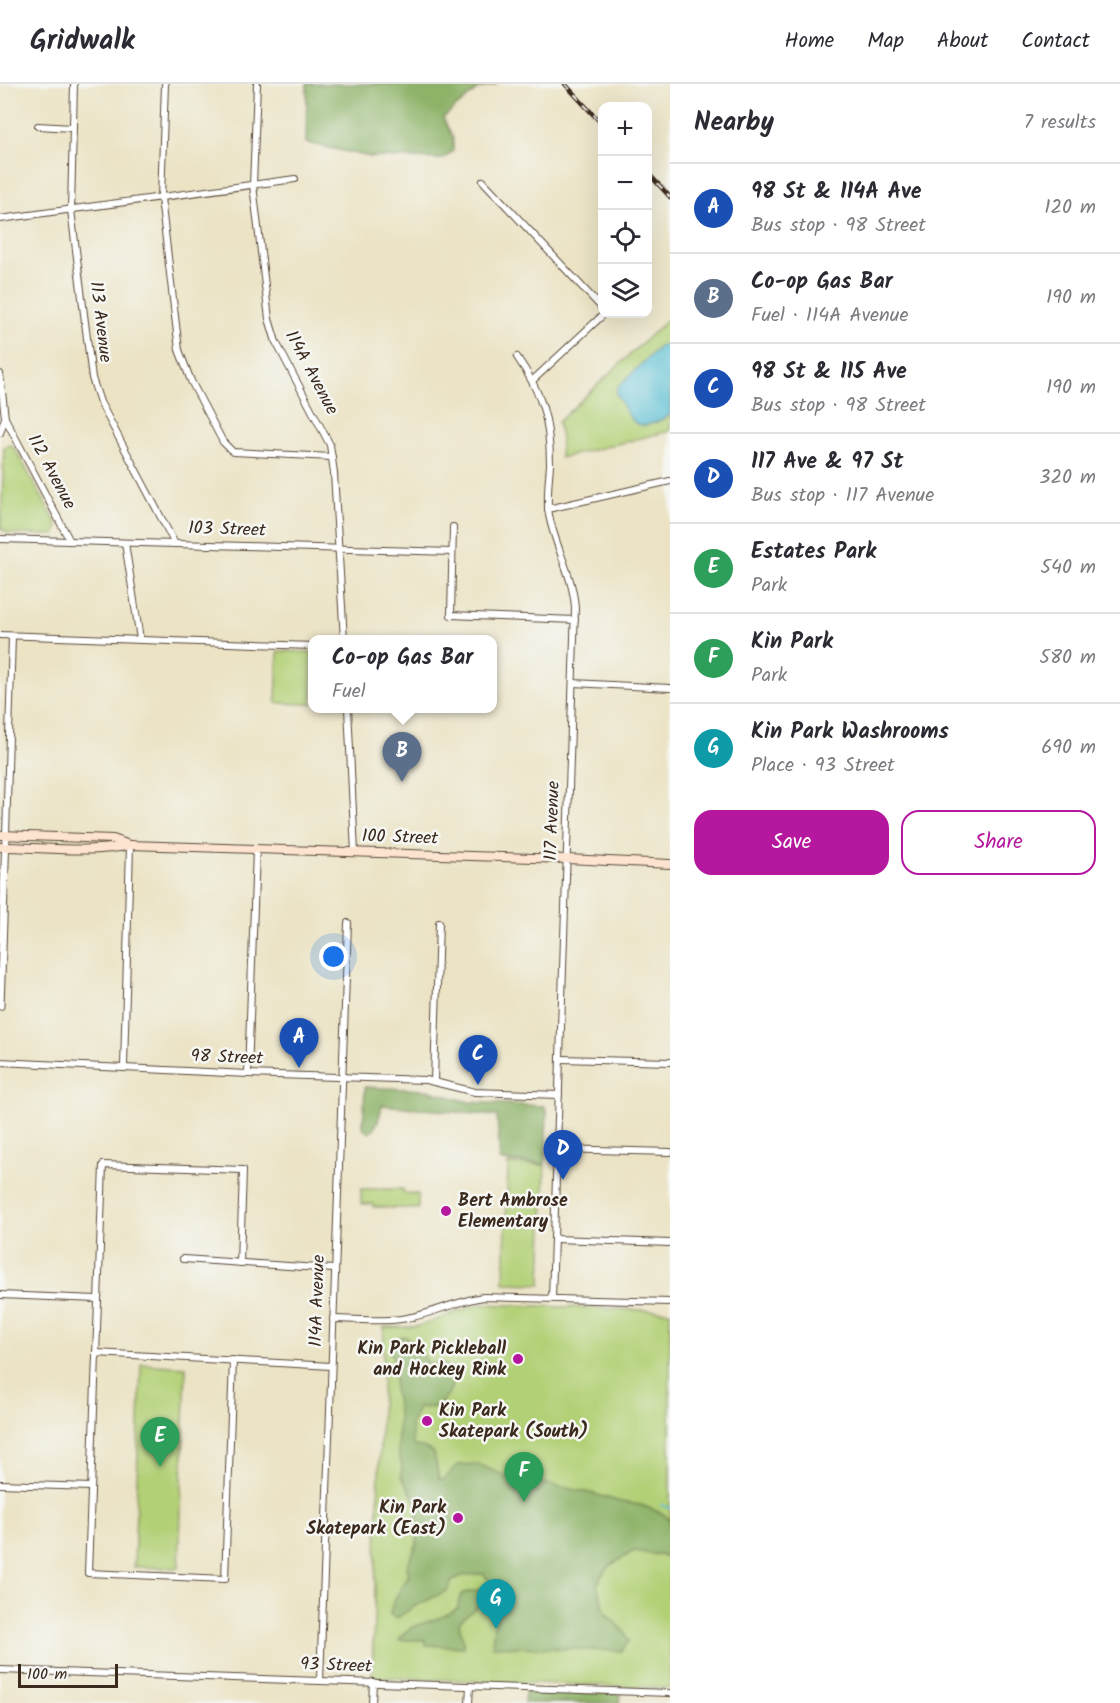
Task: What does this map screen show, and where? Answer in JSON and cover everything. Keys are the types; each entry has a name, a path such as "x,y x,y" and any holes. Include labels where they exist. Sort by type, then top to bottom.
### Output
{"main road":[{"name":"100 Street","path":"3,835 113,839 130,845"},
{"name":"100 Street","path":"3,847 68,850 113,849 130,845 670,864"}],"street":[{"name":"113 Avenue","path":"74,84 71,210 95,390 175,543"},
{"path":"165,84 160,198 182,364 223,442 232,452 332,457"},
{"name":"114A Avenue","path":"257,84 253,185 273,333 327,437 332,457 344,635"},
{"path":"38,126 72,128"},
{"path":"0,219 295,179"},
{"path":"483,181 598,303"},
{"path":"533,380 600,318"},
{"name":"117 Avenue","path":"518,357 533,380 543,406 549,436 548,509 572,587 575,620 552,1298"},
{"name":"112 Avenue","path":"0,374 5,418 70,541"},
{"name":"112 Avenue","path":"0,433 5,418"},
{"path":"548,509 670,481"},
{"path":"453,527 451,615 575,620"},
{"name":"103 Street","path":"0,539 452,552"},
{"path":"124,543 140,639"},
{"path":"0,635 308,646"},
{"path":"0,1006 3,835 12,636"},
{"path":"573,683 670,688"},
{"path":"348,713 356,854"},
{"path":"124,1066 130,845"},
{"path":"248,1074 256,850"},
{"path":"434,1081 439,923"},
{"name":"114A Avenue","path":"320,1681 348,924"},
{"path":"561,1059 670,1062"},
{"name":"98 Street","path":"0,1062 434,1081 476,1092 559,1095"},
{"path":"558,1149 670,1152"},
{"path":"233,1360 225,1579 88,1573 103,1165 243,1170 240,1263"},
{"path":"555,1239 670,1243"},
{"path":"183,1260 334,1269"},
{"path":"0,1295 97,1299"},
{"path":"333,1319 401,1319 423,1315 468,1299 484,1297 670,1302"},
{"path":"96,1353 331,1366"},
{"path":"0,1484 91,1487"},
{"name":"93 Street","path":"0,1670 670,1693"},
{"path":"372,1703 373,1682"},
{"path":"469,1703 470,1686"}],"green space":[{"path":"307,84 497,84 478,89 443,118 453,138 453,151 443,159 370,157 306,143"},
{"path":"670,317 670,431 560,458 561,439 558,422"},
{"path":"9,445 14,447 58,526 55,535 10,534 1,529 4,447"},
{"path":"278,651 308,652 308,704 276,703"},
{"path":"365,1087 427,1090 469,1102 544,1106 547,1113 545,1164 500,1161 497,1116 382,1105 377,1124 369,1133 363,1128"},
{"path":"508,1164 545,1165 541,1284 504,1283"},
{"path":"361,1189 403,1189 403,1193 418,1194 418,1209 373,1207 373,1204 361,1204"},
{"path":"482,1304 670,1311 670,1688 372,1677 384,1327 418,1326"},
{"path":"404,1336 415,1344 428,1363 444,1364 451,1376 451,1387 442,1402 437,1407 418,1408 411,1423 413,1446 423,1447 434,1453 439,1479 443,1480 458,1465 478,1464 503,1475 641,1505 662,1513 670,1520 670,1557 634,1551 612,1564 601,1576 597,1586 606,1613 625,1633 629,1641 621,1651 492,1646 494,1627 504,1596 493,1593 459,1622 464,1647 426,1645 426,1640 399,1640 403,1634 417,1625 451,1613 458,1608 463,1593 485,1589 490,1582 484,1574 464,1575 451,1582 447,1591 415,1606 397,1618 390,1615 393,1602 409,1575 407,1566 417,1544 415,1500 401,1476 402,1465 398,1453 398,1409 394,1389 395,1366 390,1349 394,1340"},
{"path":"141,1364 186,1367 179,1568 134,1567"},
{"path":"525,1691 621,1694 620,1703 524,1703"}],"water":[{"path":"661,345 670,348 670,415 649,425 642,425 631,419 616,393 618,387"}],"waterway":[{"path":"661,1505 670,1508"}],"railway":[{"path":"565,84 598,120"},
{"path":"652,177 670,197"}],"place":[{"name":"Co-op Gas Bar","path":"402,782"},
{"name":"98 St & 114A Ave","path":"299,1068"},
{"name":"98 St & 115 Ave","path":"478,1085"},
{"name":"117 Ave & 97 St","path":"563,1180"},
{"name":"Bert Ambrose Elementary","path":"446,1211"},
{"name":"Kin Park Pickleball and Hockey Rink","path":"518,1359"},
{"name":"Kin Park Skatepark (South)","path":"427,1421"},
{"name":"Estates Park","path":"160,1467"},
{"name":"Kin Park","path":"524,1502"},
{"name":"Kin Park Skatepark (East)","path":"458,1518"},
{"name":"Kin Park Washrooms","path":"496,1629"}]}
